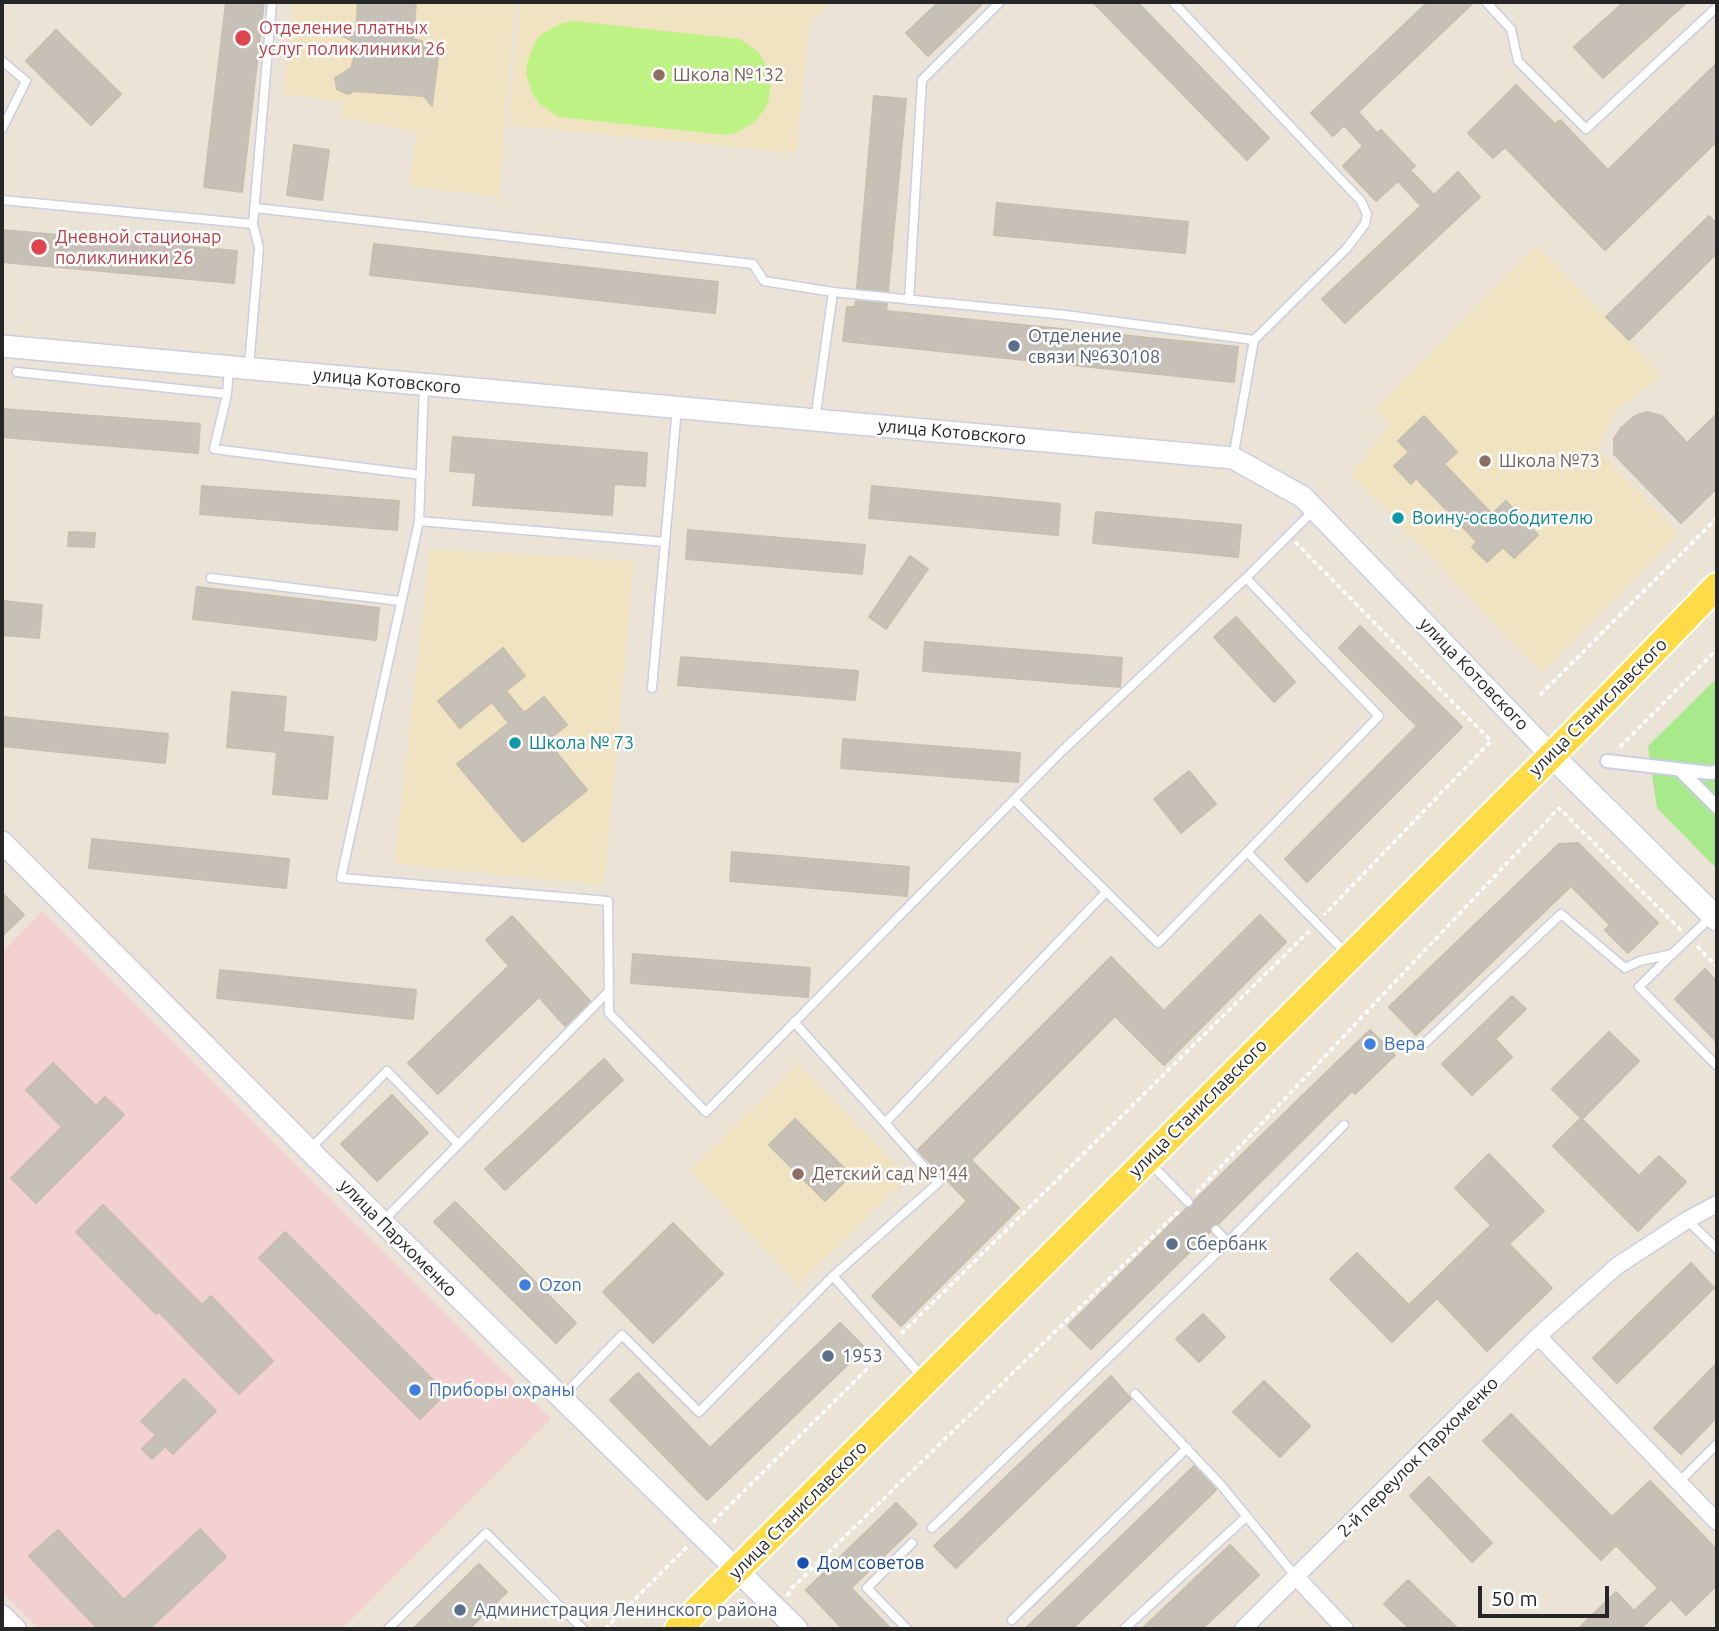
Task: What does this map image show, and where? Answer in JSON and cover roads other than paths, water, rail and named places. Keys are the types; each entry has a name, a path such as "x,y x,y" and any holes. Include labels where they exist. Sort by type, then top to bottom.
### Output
{"main road":[{"name":"улица Станиславского","path":"678,1629 1550,754 1576,731 1717,586"},
{"name":"улица Котовского","path":"1550,754 1715,917"}],"street":[{"name":"улица Котовского","path":"2,346 1233,458 1303,497 1550,754"},
{"path":"1607,761 1711,773 1717,771"},
{"path":"1680,769 1717,807"},
{"name":"улица Пархоменко","path":"2,842 309,1150 797,1629"},
{"name":"2-й переулок Пархоменко","path":"1243,1629 1538,1336 1617,1266 1687,1220 1717,1204"},
{"path":"1538,1336 1717,1522"},
{"path":"1297,1578 1345,1629"},
{"path":"2,1616 15,1629"}],"lane":[{"path":"272,2 253,224 259,248 239,368 227,394 214,449 421,475"},
{"path":"909,300 922,80 1000,2"},
{"path":"1173,2 1344,181 1361,201 1367,214 1365,224 1346,249 1254,340 1233,458"},
{"path":"1486,2 1511,29 1518,61 1586,128 1716,12"},
{"path":"2,61 26,81 2,129"},
{"path":"2,200 253,224"},
{"path":"255,208 753,264 764,281 833,292 1065,315 1254,340"},
{"path":"815,420 833,292"},
{"path":"17,372 227,394"},
{"path":"424,384 419,521 341,878 608,901 609,1013 706,1112 1062,751 1246,578 1315,509"},
{"path":"652,688 677,407"},
{"path":"419,521 665,542"},
{"path":"211,578 400,601"},
{"path":"1014,800 1158,943 1379,716 1246,578"},
{"path":"1247,852 1350,957"},
{"path":"885,1123 1106,892"},
{"path":"1425,1043 1561,914 1625,968 1640,961 1672,954"},
{"path":"1715,917 1689,938 1639,987 1717,1066"},
{"path":"382,1222 609,991"},
{"path":"561,1398 622,1335 699,1412 833,1276 938,1183 794,1022"},
{"path":"309,1150 387,1072 458,1144"},
{"path":"932,1528 1228,1242 1344,1125"},
{"path":"1147,1160 1188,1202"},
{"path":"1687,1220 1717,1249"},
{"path":"1216,1230 1228,1242"},
{"path":"833,1276 926,1381"},
{"path":"1135,1394 1221,1485 1297,1578"},
{"path":"1679,1482 1717,1444"},
{"path":"1012,1620 1186,1448"},
{"path":"1124,1629 1246,1517"},
{"path":"388,1629 486,1533 583,1629"},
{"path":"908,1629 867,1588 912,1543"}],"place":[{"name":"Отделение платных услуг поликлиники 26","path":"243,38"},
{"name":"Школа №132","path":"659,75"},
{"name":"Дневной стационар поликлиники 26","path":"39,247"},
{"name":"Отделение связи №630108","path":"1014,346"},
{"name":"Школа №73","path":"1485,461"},
{"name":"Воину-освободителю","path":"1398,518"},
{"name":"Школа № 73","path":"515,743"},
{"name":"Вера","path":"1370,1044"},
{"name":"Детский сад №144","path":"798,1174"},
{"name":"Сбербанк","path":"1172,1244"},
{"name":"Ozon","path":"525,1285"},
{"name":"1953","path":"828,1356"},
{"name":"Приборы охраны","path":"415,1390"},
{"name":"Дом советов","path":"803,1563"},
{"name":"Администрация Ленинского района","path":"460,1610"}]}
